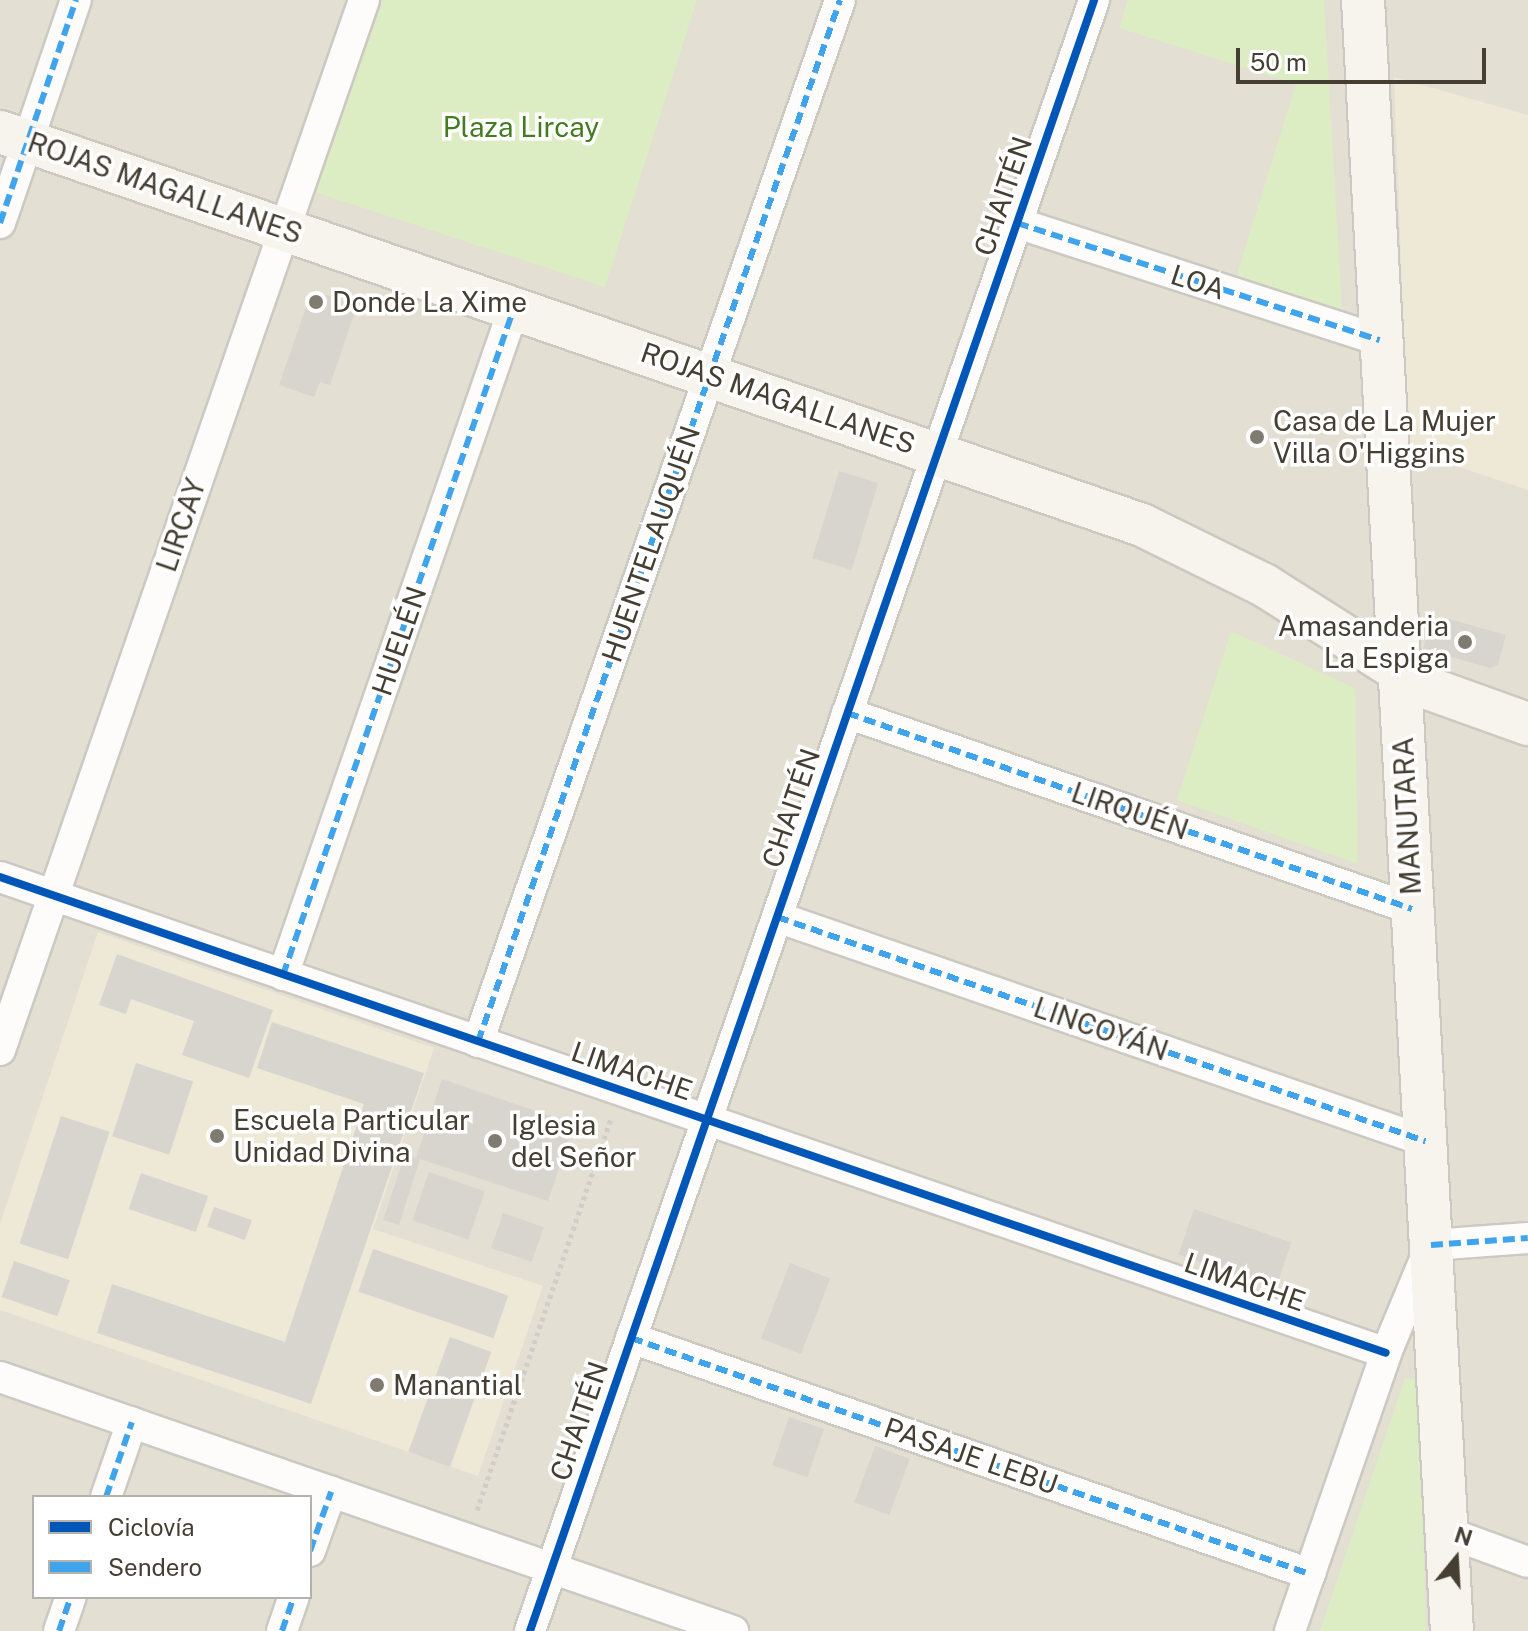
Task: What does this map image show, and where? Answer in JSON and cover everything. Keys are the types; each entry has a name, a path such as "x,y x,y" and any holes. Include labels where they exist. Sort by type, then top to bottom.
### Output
{"main road":[{"name":"MANUTARA","path":"1363,0 1452,1631"},
{"name":"ROJAS MAGALLANES","path":"14,136 937,453 1196,549 1264,585 1425,687 1526,717"}],"street":[{"path":"0,223 14,136 76,0"},
{"name":"LIRCAY","path":"0,1050 364,0"},
{"name":"HUENTELAUQUÉN","path":"478,1042 840,0"},
{"name":"CHAITÉN","path":"530,1631 1094,0"},
{"name":"LOA","path":"1017,223 1380,340"},
{"name":"HUELÉN","path":"283,975 514,308"},
{"name":"LIRQUÉN","path":"847,713 1412,909"},
{"name":"LIMACHE","path":"0,877 1386,1353"},
{"name":"LINCOYÁN","path":"777,917 1425,1141"},
{"path":"1290,1631 1386,1353 1431,1245 1528,1238"},
{"name":"PASAJE LEBU","path":"631,1338 1310,1574"},
{"path":"0,1377 733,1631"},
{"path":"107,1495 132,1422"},
{"path":"312,1545 331,1492"},
{"path":"1446,1532 1528,1562"},
{"path":"59,1631 70,1599"},
{"path":"282,1631 293,1599"}],"path":[{"path":"467,1539 621,1091"},
{"path":"562,1160 593,1170"}],"shaded area":[{"path":"0,0 1528,0 1528,1631 0,1631"},
{"path":"1394,77 1528,115 1528,490 1408,450"},
{"name":"Escuela Particular Unidad Divina","path":"98,932 434,1048 373,1229 543,1286 478,1476 0,1310 0,1224","holes":["374,1249 508,1296 493,1338 359,1292","450,1337 491,1352 451,1466 410,1451"]}],"green space":[{"name":"Plaza Lircay","path":"383,0 697,0 605,287 314,192"},
{"path":"1128,0 1324,0 1342,310 1236,277 1296,84 1119,28"},
{"path":"1231,631 1355,688 1358,864 1177,800"},
{"path":"1405,1378 1419,1379 1426,1631 1320,1631"}],"building":[{"path":"312,290 357,306 330,385 320,382 314,397 279,385"},
{"path":"839,471 878,483 852,570 812,558"},
{"name":"Amasanderia La Espiga","path":"1442,617 1506,635 1498,665 1490,668 1423,649 1430,624 1439,626"},
{"path":"117,954 273,1010 249,1078 182,1055 194,1021 131,999 126,1014 99,1005"},
{"path":"272,1022 424,1073 311,1404 97,1333 112,1284 285,1342 364,1104 257,1068"},
{"path":"136,1063 193,1082 169,1155 112,1136"},
{"name":"Iglesia del Señor","path":"442,1079 574,1124 548,1201 420,1159 399,1225 383,1220 405,1154 416,1158"},
{"path":"61,1116 110,1132 68,1259 20,1243"},
{"path":"429,1172 485,1191 468,1239 412,1220"},
{"path":"141,1173 208,1196 196,1232 129,1209"},
{"path":"214,1207 252,1220 245,1240 207,1227"},
{"path":"1194,1209 1291,1243 1276,1288 1178,1254"},
{"path":"503,1213 544,1227 532,1262 491,1248"},
{"path":"373,1249 508,1296 494,1338 358,1292"},
{"path":"14,1261 70,1280 57,1316 2,1297"},
{"path":"790,1263 830,1278 801,1354 761,1339"},
{"path":"450,1337 491,1352 450,1467 408,1452"},
{"path":"789,1417 824,1429 807,1477 772,1465"},
{"path":"875,1446 910,1459 889,1515 854,1502"}],"marked path":[{"path":"0,223 76,0"},
{"path":"478,1042 840,0"},
{"path":"1017,223 1380,340"},
{"path":"283,975 514,308"},
{"path":"847,713 1412,909"},
{"path":"777,917 1425,1141"},
{"path":"1431,1245 1528,1238"},
{"path":"631,1338 1310,1574"},
{"path":"107,1495 132,1422"},
{"path":"312,1545 331,1492"},
{"path":"59,1631 70,1599"},
{"path":"282,1631 293,1599"}],"cycle path":[{"path":"530,1631 1094,0"},
{"path":"0,877 1386,1353"}],"place":[{"name":"Donde La Xime","path":"316,302"},
{"name":"Casa de La Mujer Villa O'Higgins","path":"1257,437"},
{"name":"Amasanderia La Espiga","path":"1465,642"},
{"name":"Escuela Particular Unidad Divina","path":"217,1136"},
{"name":"Iglesia del Señor","path":"495,1141"},
{"name":"Manantial","path":"377,1385"}]}
